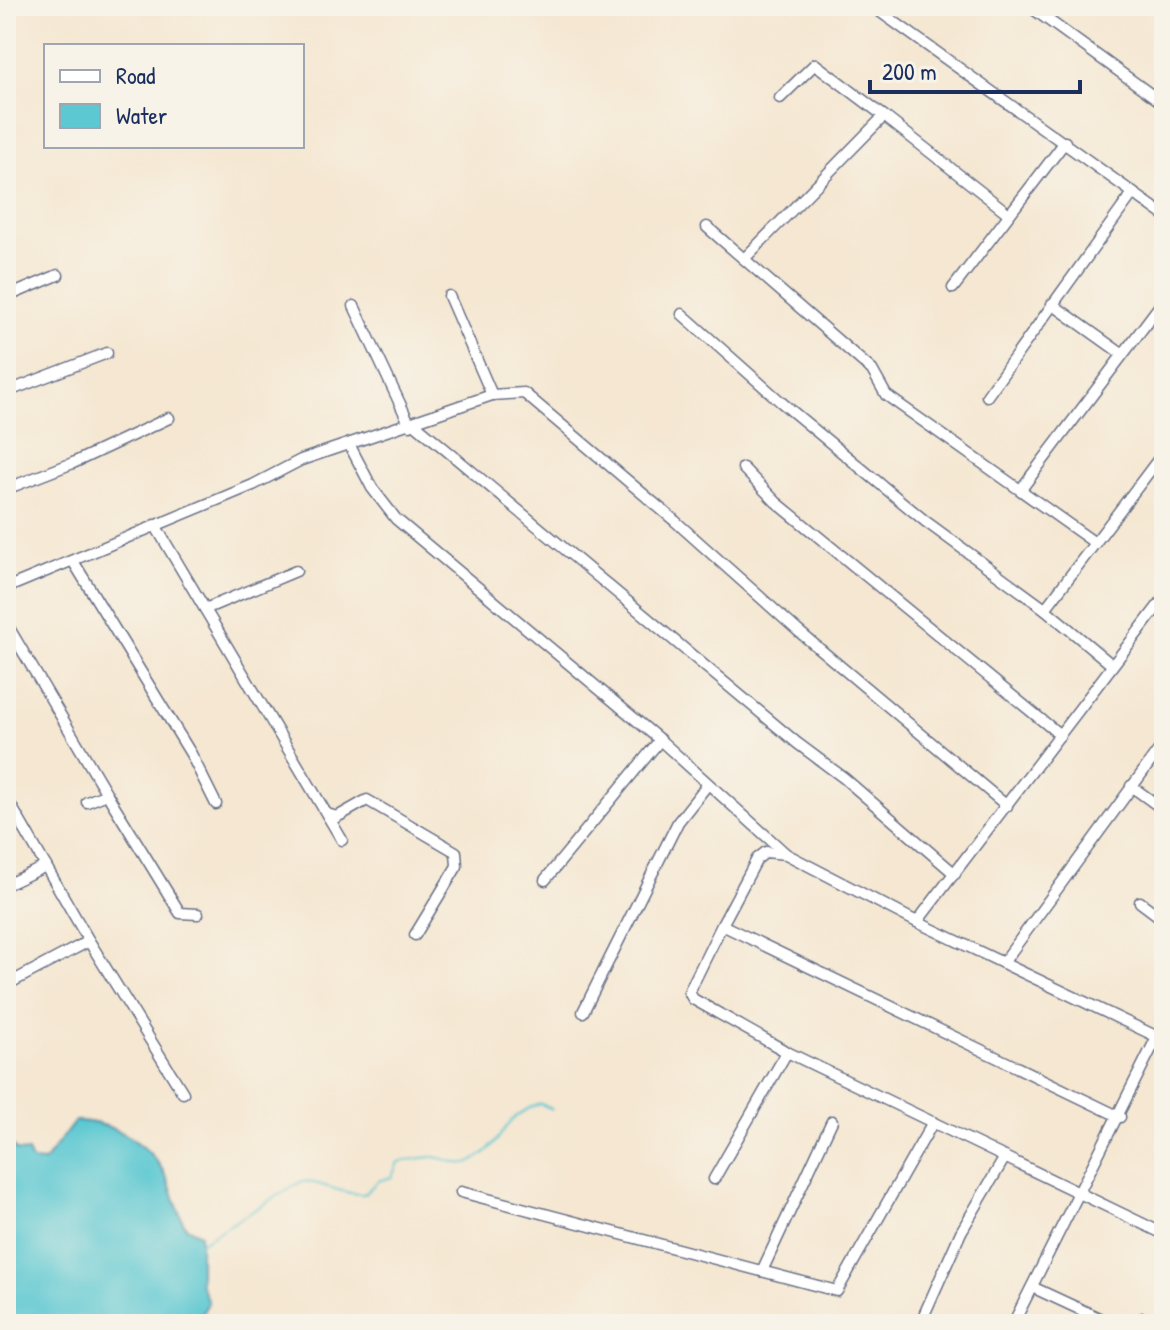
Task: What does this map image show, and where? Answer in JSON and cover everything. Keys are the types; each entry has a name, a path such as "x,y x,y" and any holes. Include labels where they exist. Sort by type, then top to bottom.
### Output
{"street":[{"path":"872,6 1164,215"},
{"path":"1029,6 1164,104"},
{"path":"780,98 815,64 1009,214"},
{"path":"745,258 884,116"},
{"path":"953,288 1065,142"},
{"path":"987,396 1133,193"},
{"path":"707,227 872,370 886,395 1022,488 1095,543"},
{"path":"6,297 58,275"},
{"path":"449,296 492,395"},
{"path":"1022,488 1164,300"},
{"path":"1052,304 1122,354"},
{"path":"354,306 412,424 877,805 955,874"},
{"path":"682,314 925,521 1045,609 1112,665"},
{"path":"6,392 107,353"},
{"path":"7,585 73,561 301,460 492,395 524,393 797,630 1007,806"},
{"path":"6,489 73,463 169,418"},
{"path":"349,444 372,488 396,519 660,740 786,854 917,922 1161,1039 1013,1324"},
{"path":"1045,609 1164,452"},
{"path":"743,468 776,502 1060,735"},
{"path":"155,525 342,840"},
{"path":"73,561 191,754 216,804"},
{"path":"205,609 296,571"},
{"path":"917,922 1164,598"},
{"path":"6,623 180,913 198,914"},
{"path":"545,880 660,740"},
{"path":"1003,963 1164,743"},
{"path":"583,1012 678,822 708,784"},
{"path":"1131,786 1164,810"},
{"path":"87,802 107,794"},
{"path":"6,797 89,941 183,1093"},
{"path":"327,814 337,817 367,800 456,852 457,866 415,935"},
{"path":"786,854 766,852 757,859 689,992 693,999 787,1052 1164,1234"},
{"path":"6,885 46,866"},
{"path":"1140,902 1164,920"},
{"path":"722,925 1120,1117"},
{"path":"6,985 89,941"},
{"path":"714,1179 787,1052"},
{"path":"762,1271 832,1121"},
{"path":"461,1192 837,1291 933,1122"},
{"path":"924,1315 961,1232 1005,1157"},
{"path":"1032,1287 1103,1320"},
{"path":"1143,1318 1157,1324"}],"water":[{"path":"6,1119 11,1120 9,1140 17,1151 28,1152 32,1161 44,1162 75,1121 116,1130 151,1155 167,1179 185,1226 200,1234 200,1282 208,1303 196,1324 6,1324"}],"waterway":[{"path":"200,1243 302,1181 364,1194 378,1181 392,1177 398,1162 431,1157 470,1162 486,1152 518,1115 541,1104 552,1109"}]}
